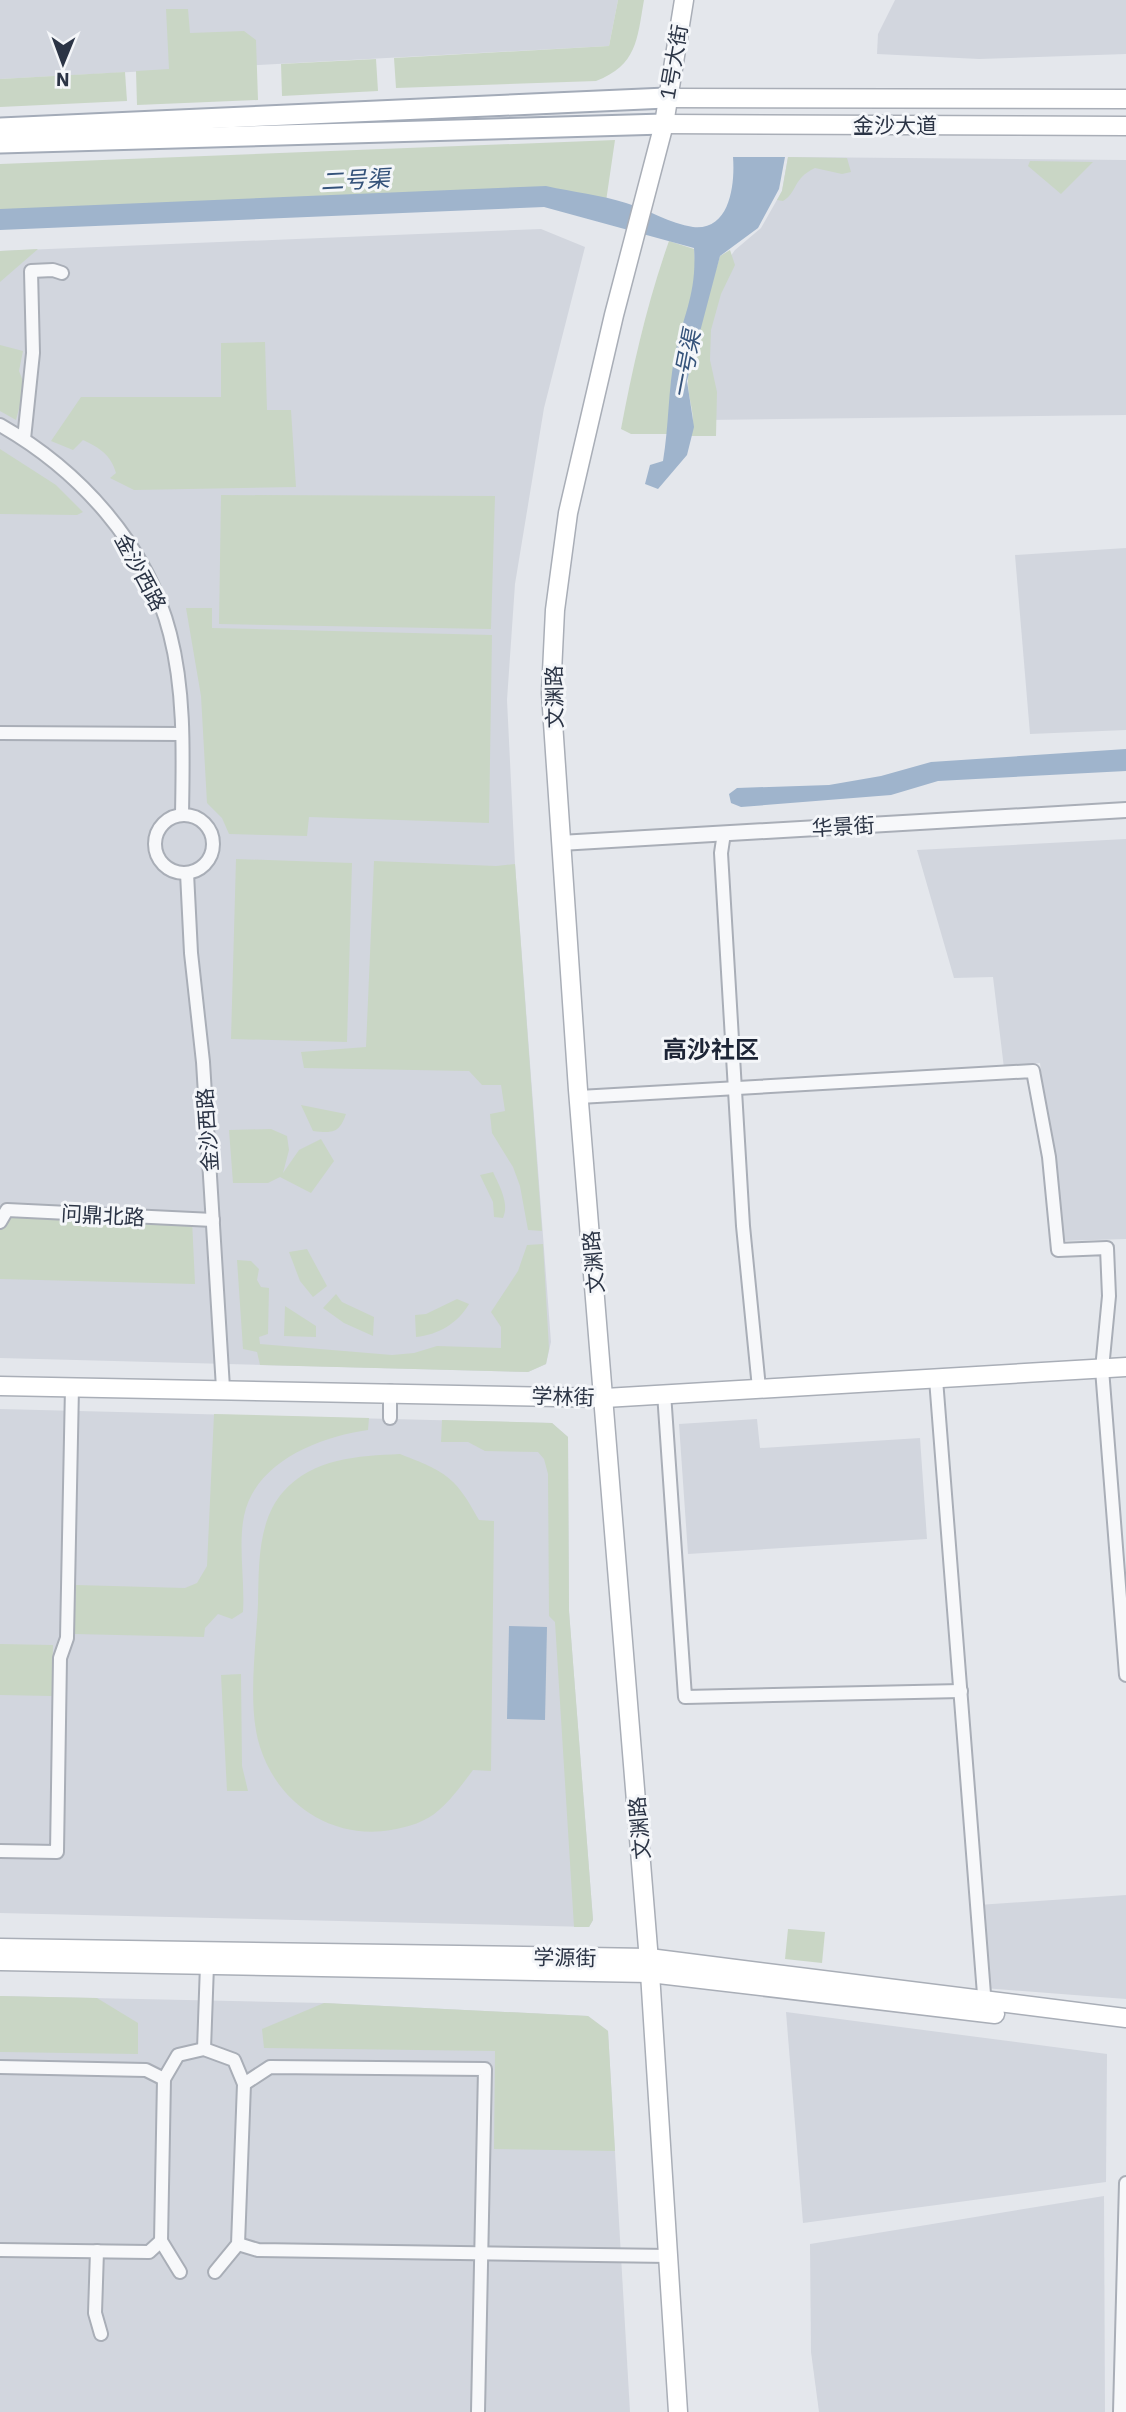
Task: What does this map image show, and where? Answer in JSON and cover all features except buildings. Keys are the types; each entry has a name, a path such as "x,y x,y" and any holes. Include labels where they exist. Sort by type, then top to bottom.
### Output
{"main road":[{"name":"1号大街","path":"664,124 666,98 684,0"},
{"name":"金沙大道","path":"666,98 1126,99"},
{"path":"0,128 666,98"},
{"name":"金沙大道","path":"664,124 1126,126"},
{"path":"0,143 664,124"},
{"name":"文渊路","path":"664,124 568,513 555,610 551,693 579,1097 650,1966 678,2412"},
{"name":"学林街","path":"0,1386 390,1391 605,1398 1126,1367"},
{"name":"学源街","path":"0,1948 650,1966 985,2007 1126,2028"},
{"name":"学源街","path":"0,1961 207,1965 650,1966"},
{"name":"学源街","path":"985,2007 1126,2018"}],"street":[{"path":"24,439 32,375 31,271 62,273"},
{"name":"金沙西路","path":"0,425 24,439 74,477 131,544 153,588 170,634 182,734 182,814"},
{"path":"0,733 182,734"},
{"name":"华景街","path":"561,843 1126,810"},
{"path":"182,814 199,818 211,831 214,839 208,862 187,873 164,865 155,849 155,839 161,825 182,814"},
{"path":"724,833 721,853 747,1275 759,1388"},
{"name":"金沙西路","path":"187,873 223,1388"},
{"path":"579,1097 1033,1071 1049,1157 1058,1250 1107,1248 1109,1296 1102,1369 1126,1675"},
{"name":"问鼎北路","path":"0,1222 4,1208 213,1220"},
{"path":"936,1379 985,2007"},
{"path":"0,1851 57,1852 60,1658 67,1638 72,1387"},
{"path":"390,1391 390,1418"},
{"path":"664,1393 685,1697 961,1691"},
{"path":"204,2049 207,1965"},
{"path":"180,2272 161,2241 163,2079 178,2055 204,2049 234,2060 244,2084 238,2244 215,2272"},
{"path":"0,2067 146,2070 163,2079"},
{"path":"244,2084 270,2067 485,2069 478,2412"},
{"path":"1120,2412 1126,2183"},
{"path":"0,2250 149,2252 161,2241"},
{"path":"238,2244 258,2249 668,2256"},
{"path":"97,2251 95,2313 101,2334"}],"shaded area":[{"path":"0,0 618,0 609,46 0,79"},
{"path":"895,0 1126,0 1126,54 979,59 877,54 878,34"},
{"path":"788,157 1126,160 1126,415 706,420 696,387 722,268 735,250 761,228 782,191"},
{"path":"541,229 585,247 544,408 515,584 507,700 515,864 551,1342 546,1364 528,1372 0,1358 0,251"},
{"path":"1126,548 1126,730 1030,734 1015,555"},
{"path":"1126,839 1126,1239 1061,1241 1040,1063 1004,1068 993,977 954,978 917,850"},
{"path":"0,1409 552,1423 568,1437 569,1611 593,1920 589,1927 0,1913"},
{"path":"757,1419 760,1448 920,1438 927,1539 688,1554 679,1424"},
{"path":"1126,1895 1126,1999 984,1988 978,1905"},
{"path":"0,1996 324,2003 588,2016 608,2031 630,2412 0,2412"},
{"path":"786,2012 1107,2054 1106,2182 803,2223"},
{"path":"1104,2196 1105,2412 819,2412 811,2352 810,2244"}],"green space":[{"path":"618,0 644,0 637,39 633,50 620,67 596,81 396,88 394,58 609,46"},
{"path":"166,9 188,9 190,33 244,31 256,40 258,100 137,105 136,71 169,69"},
{"path":"376,59 378,91 282,96 281,64"},
{"path":"125,72 127,101 0,107 0,79"},
{"path":"615,140 604,215 546,201 0,217 0,164"},
{"path":"788,157 847,158 851,172 842,174 815,168 802,177 788,197 783,201 777,200 782,191"},
{"path":"1030,161 1093,162 1061,194 1028,166"},
{"path":"669,241 694,249 696,275 686,324 675,354 668,434 631,434 621,429 647,311"},
{"path":"38,249 0,282 0,251"},
{"path":"730,250 735,265 721,294 711,330 710,360 717,392 716,436 691,436 693,422 688,382 692,354 720,256"},
{"path":"265,342 267,410 291,410 296,487 134,490 110,478 116,473 114,467 108,457 95,446 83,440 73,450 51,441 81,397 221,397 221,343"},
{"path":"0,345 23,351 19,371 25,386 16,420 0,411"},
{"path":"0,449 56,485 83,512 77,515 0,514"},
{"path":"221,495 495,496 491,629 219,624"},
{"path":"186,608 212,608 212,628 492,635 489,823 309,817 307,836 229,834 222,818 207,803 201,696"},
{"path":"236,859 352,863 347,1042 231,1039"},
{"path":"374,861 496,866 515,864 542,1231 528,1230 520,1186 513,1167 492,1133 490,1114 505,1111 501,1085 482,1085 469,1071 304,1068 301,1052 366,1047"},
{"path":"301,1105 346,1114 341,1125 334,1131 313,1131"},
{"path":"271,1129 287,1136 289,1150 283,1173 299,1150 321,1139 334,1161 311,1193 280,1177 268,1183 233,1183 229,1130"},
{"path":"493,1172 504,1201 503,1218 494,1217 493,1202 480,1175"},
{"path":"7,1210 192,1220 195,1284 0,1279 0,1222"},
{"path":"543,1244 549,1349 546,1364 528,1372 260,1365 257,1352 243,1349 237,1260 251,1261 259,1269 257,1280 261,1287 269,1288 268,1334 259,1337 260,1344 392,1355 414,1353 437,1346 501,1348 501,1327 491,1312 518,1271 527,1245"},
{"path":"307,1249 327,1286 313,1297 300,1281 289,1252"},
{"path":"336,1294 342,1302 374,1317 373,1336 344,1323 323,1308"},
{"path":"457,1299 469,1304 459,1317 440,1331 416,1337 415,1315 426,1314"},
{"path":"285,1306 316,1326 316,1337 284,1336"},
{"path":"214,1414 369,1418 368,1430 329,1439 292,1455 261,1481 250,1497 242,1527 243,1612 232,1619 218,1614 205,1628 204,1637 74,1634 76,1585 185,1588 197,1583 207,1566"},
{"path":"442,1420 552,1423 568,1437 569,1611 593,1920 589,1927 574,1927 555,1622 549,1616 548,1474 544,1459 538,1452 485,1451 468,1442 441,1442"},
{"path":"400,1454 448,1477 463,1494 479,1520 494,1521 491,1771 473,1770 444,1806 423,1821 397,1829 369,1832 328,1823 310,1814 294,1801 268,1767 256,1731 253,1696 259,1560 268,1517 283,1492 295,1481 308,1472 337,1461"},
{"path":"0,1644 53,1645 52,1696 0,1695"},
{"path":"241,1674 242,1766 248,1791 227,1791 221,1675"},
{"path":"788,1929 825,1932 822,1963 785,1959"},
{"path":"0,1996 97,1998 138,2023 138,2054 0,2052"},
{"path":"324,2003 588,2016 608,2031 615,2151 494,2149 495,2051 264,2048 262,2029"}],"water":[{"name":"一号渠","path":"733,157 785,157 779,189 758,228 720,256 687,381 694,427 687,455 658,489 645,484 650,465 663,461 673,367 694,278 694,248 544,207 0,230 0,209 546,186 616,200 684,225 706,226 716,221 728,203 733,179"},
{"path":"1126,749 1126,771 938,781 891,795 741,807 731,803 729,794 737,788 829,785 881,776 931,762"},
{"path":"509,1626 547,1627 545,1720 507,1719"}],"district":[{"name":"高沙社区","path":"711,1049"}],"water label":[{"name":"二号渠","path":"355,179"}]}
